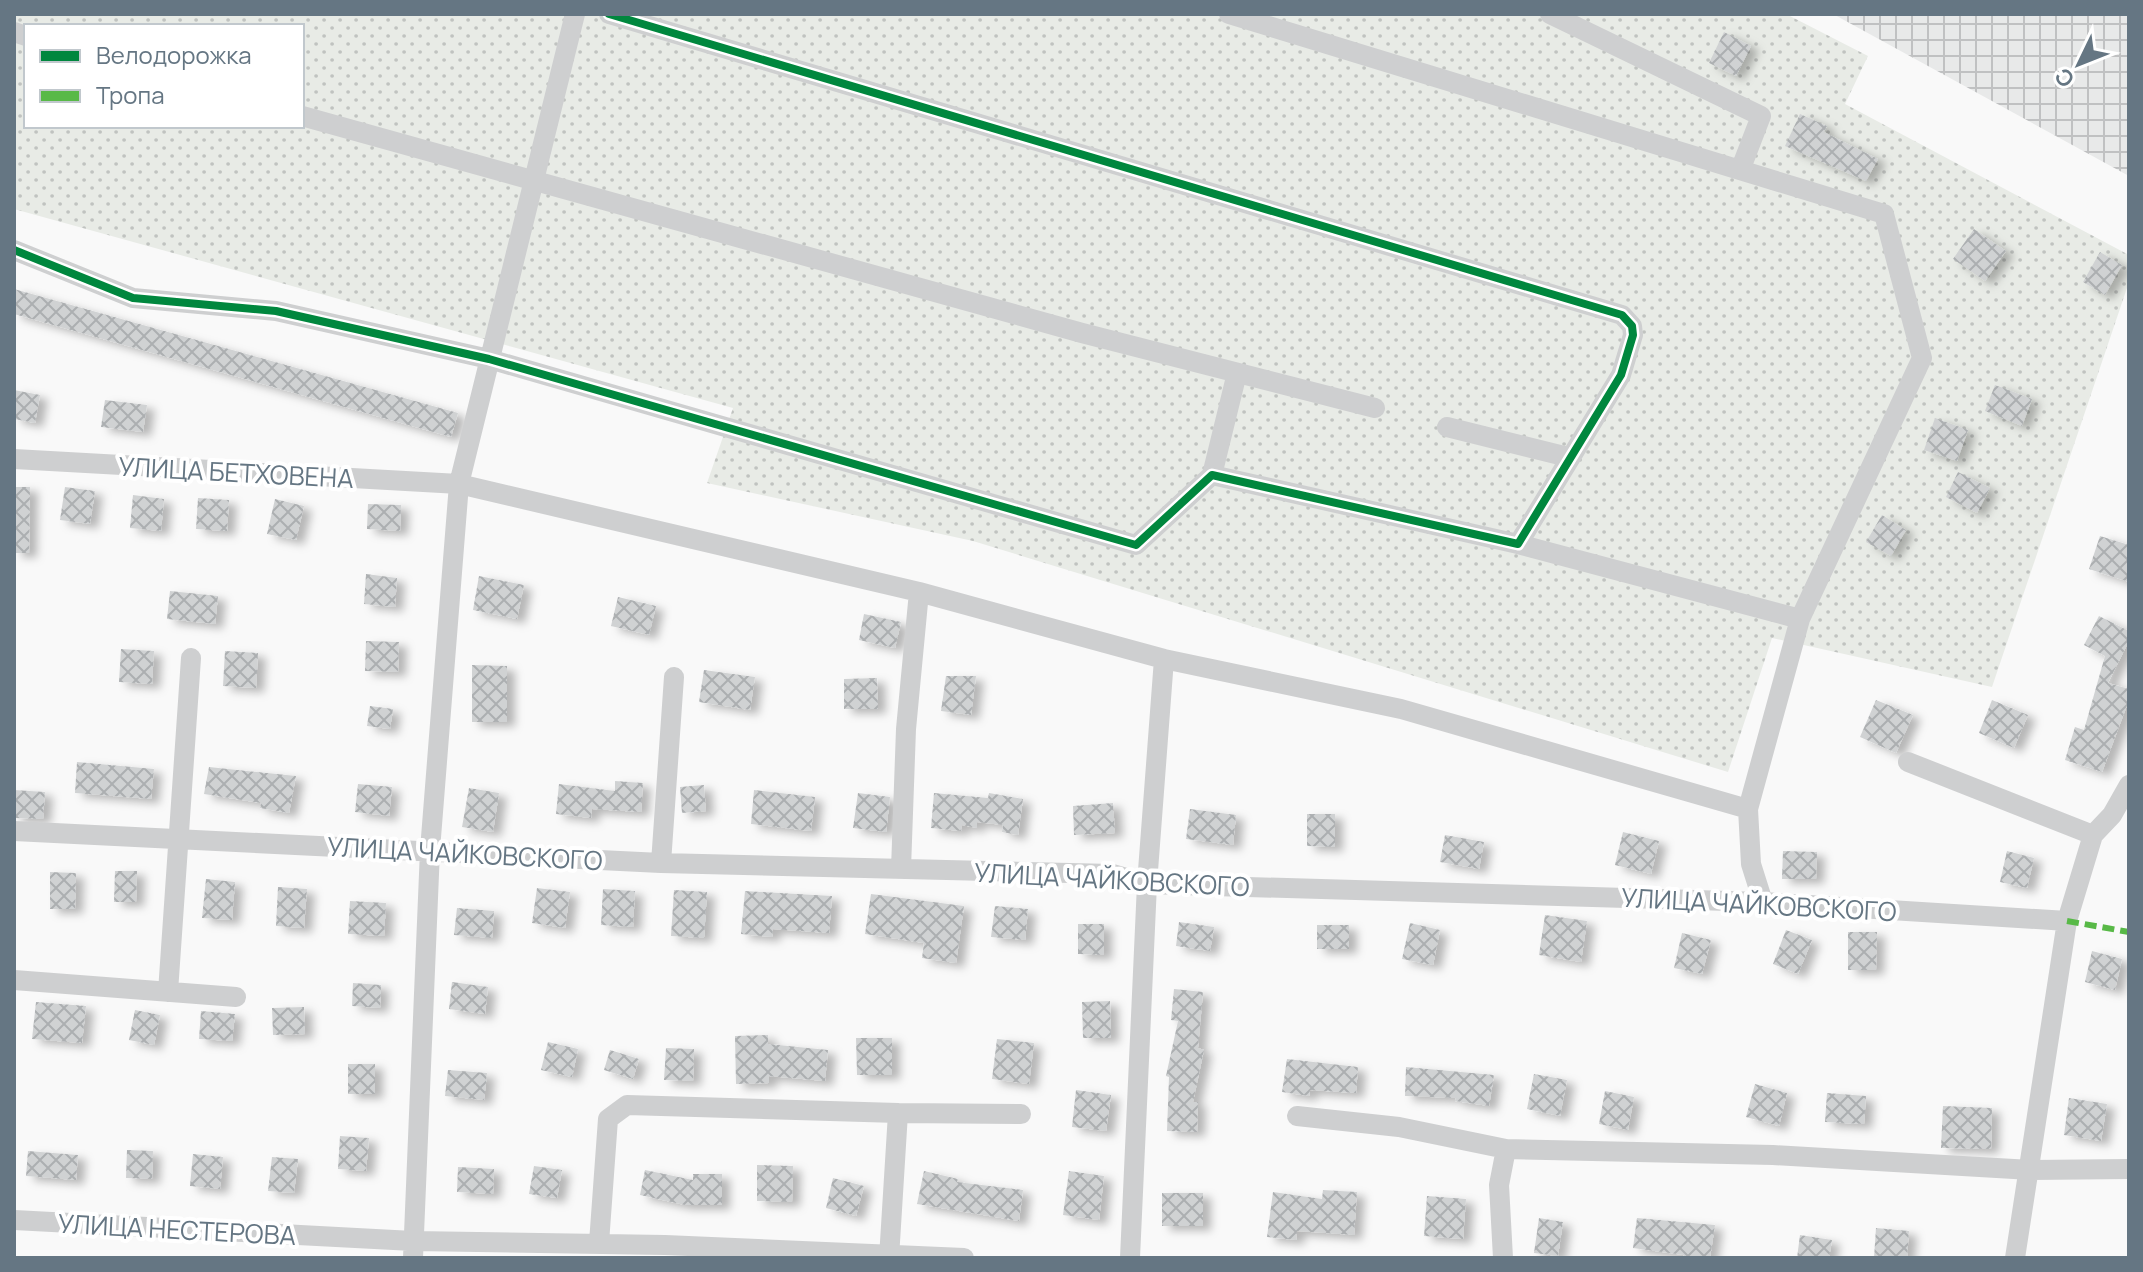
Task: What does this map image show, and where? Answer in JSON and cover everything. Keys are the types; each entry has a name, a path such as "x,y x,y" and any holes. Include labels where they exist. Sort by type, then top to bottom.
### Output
{"street":[{"path":"413,1249 430,850 459,484 575,14"},
{"path":"609,14 1622,315 1632,326 1633,335 1621,375 1568,457 1518,544"},
{"path":"1229,14 1884,214 1922,358 1800,619 1748,809 1751,864 1763,902"},
{"path":"1550,14 1761,116 1741,168"},
{"path":"304,117 535,183 1375,408"},
{"path":"14,250 133,298 276,311 489,359 1136,545 1212,475 1237,373"},
{"path":"1447,427 1568,457"},
{"name":"УЛИЦА БЕТХОВЕНА","path":"14,459 459,484 919,592 1164,659 1401,709 1748,809"},
{"path":"1212,475 1518,544 1800,619"},
{"path":"901,869 906,729 919,592"},
{"path":"168,992 191,658"},
{"path":"1130,1258 1147,884 1164,659"},
{"path":"661,863 674,677"},
{"path":"1908,762 2093,835"},
{"path":"2015,1258 2067,921 2093,835 2121,817 2129,785"},
{"name":"УЛИЦА ЧАЙКОВСКОГО","path":"14,831 661,863 1113,874 1147,884 1763,902 2067,921"},
{"path":"14,980 236,997"},
{"path":"599,1243 608,1119 627,1105 1021,1114"},
{"path":"889,1256 898,1113"},
{"path":"1297,1116 1399,1127 1506,1149 1773,1155 2031,1170 2129,1169"},
{"path":"1503,1258 1499,1185 1506,1149"},
{"name":"УЛИЦА НЕСТЕРОВА","path":"14,1220 413,1249 599,1243 664,1251 964,1258"}],"shaded area":[{"path":"14,14 1786,14 1868,56 1845,104 2129,255 2129,282 1992,687 1772,638 1728,772 973,541 707,483 733,408 14,209"},
{"path":"1833,14 2129,14 2129,176"}],"building":[{"path":"1724,32 1751,46 1736,76 1709,63"},
{"path":"1800,114 1827,126 1824,132 1878,159 1866,181 1785,146"},
{"path":"1974,229 2006,251 1985,281 1953,259"},
{"path":"2100,252 2122,265 2105,295 2083,282"},
{"path":"14,289 458,413 451,437 14,314"},
{"path":"1995,385 2032,399 2022,426 1985,411"},
{"path":"14,390 40,395 35,423 14,419"},
{"path":"105,400 147,405 143,432 101,427"},
{"path":"1935,418 1968,430 1957,461 1924,450"},
{"path":"1958,472 1990,488 1977,513 1946,497"},
{"path":"14,487 30,487 29,553 14,553"},
{"path":"65,487 95,491 90,524 60,520"},
{"path":"133,495 164,499 161,531 130,528"},
{"path":"198,498 229,500 227,531 196,529"},
{"path":"275,499 304,506 296,540 267,534"},
{"path":"368,504 401,505 400,531 367,529"},
{"path":"1882,515 1906,530 1891,556 1866,542"},
{"path":"2100,536 2129,545 2129,582 2089,569"},
{"path":"366,574 397,578 395,607 364,604"},
{"path":"479,576 524,585 517,619 473,610"},
{"path":"170,591 218,596 215,624 167,619"},
{"path":"618,597 656,606 649,635 611,626"},
{"path":"864,614 901,622 895,648 859,640"},
{"path":"2099,616 2129,631 2129,641 2108,683 2129,689 2129,700 2102,772 2065,760 2075,727 2084,730 2105,656 2084,645"},
{"path":"366,641 399,642 398,672 365,671"},
{"path":"121,649 154,651 152,684 119,682"},
{"path":"225,651 258,653 256,688 223,686"},
{"path":"472,665 507,666 507,722 472,722"},
{"path":"704,670 755,677 750,710 699,702"},
{"path":"946,676 976,676 971,715 941,711"},
{"path":"877,678 878,709 844,709 844,679"},
{"path":"1876,700 1913,715 1896,753 1860,737"},
{"path":"1992,700 2028,715 2014,748 1979,733"},
{"path":"370,706 393,709 390,729 367,726"},
{"path":"77,762 154,769 151,799 75,793"},
{"path":"209,767 296,776 289,813 260,808 261,803 204,794"},
{"path":"615,781 643,783 641,812 592,809 591,818 556,814 559,784 615,791"},
{"path":"358,784 392,787 389,816 355,812"},
{"path":"704,785 706,811 682,813 680,787"},
{"path":"469,788 499,793 493,832 462,827"},
{"path":"14,790 45,792 43,819 14,818"},
{"path":"754,790 815,797 811,831 751,824"},
{"path":"858,793 890,797 886,832 853,828"},
{"path":"934,793 988,798 989,793 1023,799 1018,835 1002,832 1003,825 977,822 977,828 962,825 961,831 931,828"},
{"path":"1113,803 1115,833 1074,835 1073,806"},
{"path":"1190,809 1236,815 1233,845 1186,839"},
{"path":"1307,814 1335,814 1335,847 1307,846"},
{"path":"1623,832 1659,841 1651,874 1615,865"},
{"path":"1445,835 1484,842 1479,869 1440,862"},
{"path":"1783,851 1817,852 1816,879 1782,879"},
{"path":"2007,851 2034,858 2027,888 2000,882"},
{"path":"115,871 137,871 136,902 114,902"},
{"path":"50,872 76,873 75,909 50,909"},
{"path":"206,879 235,882 232,920 202,918"},
{"path":"278,887 307,889 304,928 276,926"},
{"path":"537,888 570,892 565,928 532,923"},
{"path":"603,889 635,891 633,927 601,925"},
{"path":"674,890 707,892 704,938 671,936"},
{"path":"745,891 832,896 829,933 773,929 772,937 741,934"},
{"path":"871,894 964,906 956,963 922,958 924,943 865,934"},
{"path":"350,901 386,903 384,936 348,934"},
{"path":"995,906 1028,909 1025,940 991,937"},
{"path":"457,908 494,911 492,938 454,935"},
{"path":"1545,915 1587,921 1581,962 1539,955"},
{"path":"1179,922 1214,927 1210,951 1176,946"},
{"path":"1410,923 1440,930 1433,965 1402,959"},
{"path":"1078,924 1104,924 1104,955 1078,954"},
{"path":"1317,925 1349,925 1349,949 1317,949"},
{"path":"1786,930 1812,940 1798,974 1773,964"},
{"path":"1848,932 1877,932 1876,970 1848,970"},
{"path":"1682,933 1711,940 1702,974 1674,968"},
{"path":"2092,951 2122,959 2115,990 2085,982"},
{"path":"452,982 488,987 485,1014 449,1009"},
{"path":"353,983 381,985 380,1008 352,1006"},
{"path":"1174,989 1203,992 1198,1048 1204,1050 1193,1102 1198,1102 1197,1132 1167,1131 1169,1077 1166,1076 1178,1021 1171,1020"},
{"path":"1110,1001 1111,1038 1083,1038 1082,1002"},
{"path":"36,1002 86,1006 82,1043 32,1039"},
{"path":"304,1007 305,1034 273,1035 272,1008"},
{"path":"135,1010 160,1015 154,1045 129,1040"},
{"path":"201,1011 235,1014 232,1041 199,1039"},
{"path":"768,1035 768,1044 828,1050 825,1081 769,1076 769,1083 736,1084 735,1036"},
{"path":"856,1038 892,1038 892,1075 857,1075"},
{"path":"997,1039 1034,1043 1029,1084 992,1079"},
{"path":"548,1042 578,1049 572,1077 541,1070"},
{"path":"666,1048 694,1049 693,1081 664,1080"},
{"path":"610,1050 639,1059 633,1079 604,1070"},
{"path":"1287,1059 1358,1067 1356,1093 1310,1090 1309,1096 1282,1092"},
{"path":"348,1064 375,1064 375,1094 348,1094"},
{"path":"1406,1067 1494,1075 1489,1106 1455,1101 1456,1098 1405,1096"},
{"path":"448,1070 487,1073 484,1100 445,1096"},
{"path":"1534,1074 1567,1080 1560,1116 1527,1109"},
{"path":"1755,1084 1787,1093 1779,1126 1746,1117"},
{"path":"1076,1090 1111,1095 1106,1131 1072,1127"},
{"path":"1605,1091 1634,1097 1628,1130 1599,1124"},
{"path":"1827,1093 1866,1096 1864,1124 1825,1122"},
{"path":"2069,1098 2107,1104 2101,1141 2064,1135"},
{"path":"1943,1106 1992,1108 1991,1149 1941,1148"},
{"path":"340,1136 369,1138 366,1171 338,1169"},
{"path":"127,1150 153,1151 152,1179 126,1178"},
{"path":"28,1151 78,1155 76,1180 26,1176"},
{"path":"193,1154 223,1157 220,1189 190,1186"},
{"path":"272,1157 298,1159 294,1193 268,1191"},
{"path":"757,1165 793,1166 792,1202 757,1201"},
{"path":"534,1166 562,1170 557,1198 529,1194"},
{"path":"458,1167 494,1169 493,1194 457,1192"},
{"path":"645,1170 693,1180 693,1174 722,1174 722,1205 685,1205 640,1195"},
{"path":"924,1171 958,1179 957,1182 1023,1190 1019,1221 917,1204"},
{"path":"1069,1171 1104,1176 1099,1220 1063,1215"},
{"path":"833,1178 864,1186 856,1216 826,1208"},
{"path":"1323,1190 1357,1192 1354,1235 1297,1231 1296,1240 1267,1237 1273,1192 1322,1199"},
{"path":"1162,1193 1203,1193 1203,1226 1162,1226"},
{"path":"1427,1196 1466,1199 1463,1239 1424,1236"},
{"path":"1539,1218 1563,1222 1558,1256 1534,1253"},
{"path":"1637,1218 1715,1225 1710,1258 1683,1258 1684,1255 1633,1248"},
{"path":"1876,1228 1909,1231 1907,1258 1874,1258"},
{"path":"1800,1235 1832,1240 1829,1258 1797,1258"}],"marked path":[{"path":"2067,921 2129,932"}],"cycle path":[{"path":"14,250 133,298 276,311 489,359 1136,545 1212,475 1518,544 1621,375 1633,335 1632,326 1622,315 609,14"}]}
